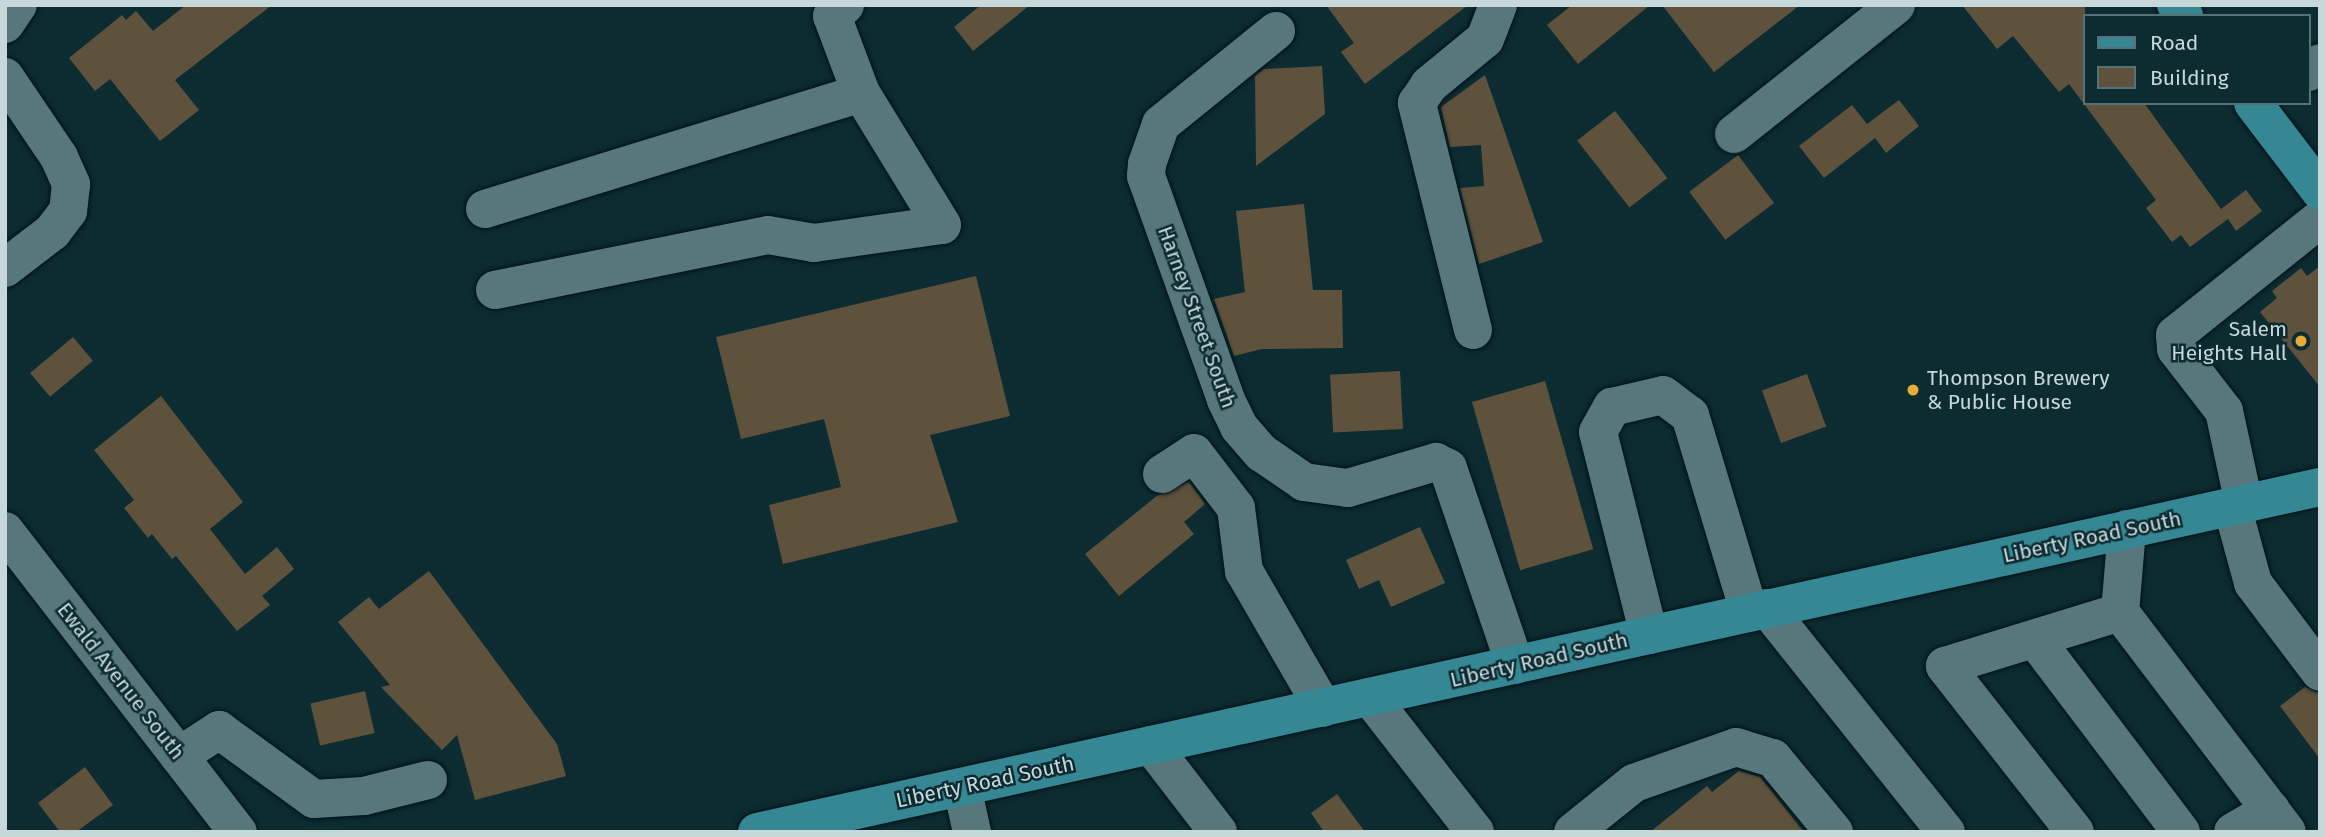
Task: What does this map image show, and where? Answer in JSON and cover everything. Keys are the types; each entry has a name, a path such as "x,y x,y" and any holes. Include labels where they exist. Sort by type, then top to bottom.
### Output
{"main road":[{"path":"2260,106 2320,191"},
{"name":"Liberty Road South","path":"757,832 2320,487"}],"street":[{"path":"5,24 18,5"},
{"path":"1473,330 1418,103 1429,85 1486,39 1498,5"},
{"path":"1734,134 1896,5"},
{"path":"495,290 768,235 814,243 942,225 861,93 838,11"},
{"name":"Harney Street South","path":"1276,32 1161,124 1147,164 1146,176 1226,400 1239,427 1262,453 1304,482 1348,488 1436,462 1447,468 1515,665"},
{"path":"5,78 59,157 71,184 68,211 52,232 5,268"},
{"path":"485,209 861,93"},
{"path":"2320,219 2175,335 2176,349 2224,411 2253,583 2320,672"},
{"path":"1649,635 1598,432 1612,407 1663,395 1690,415 1758,610 1946,832"},
{"path":"1162,474 1194,453 1236,508 1244,571 1323,708"},
{"path":"2127,529 2120,612 2279,821 2234,832"},
{"name":"Ewald Avenue South","path":"6,533 238,832"},
{"path":"2075,832 1945,666 2120,612"},
{"path":"2035,639 2181,832"},
{"path":"1370,697 1475,832"},
{"path":"179,756 219,730 314,799 364,796 428,780"},
{"path":"1151,745 1218,832"},
{"path":"1573,832 1634,783 1736,747 1773,758 1834,832"},
{"path":"962,787 972,832"}],"building":[{"path":"186,5 272,5 175,80 199,110 160,141 110,79 95,91 69,58 122,15 126,20 136,11 153,31"},
{"path":"981,5 1030,5 973,51 954,27"},
{"path":"1326,5 1468,5 1365,84 1341,52 1354,43"},
{"path":"1572,5 1650,5 1578,64 1547,25"},
{"path":"1662,5 1800,5 1714,72"},
{"path":"1962,5 2085,5 2084,104 2069,84 2059,92 2013,36 1997,49"},
{"path":"1322,66 1325,114 1256,166 1255,76 1264,69"},
{"path":"1485,75 1543,242 1479,264 1460,188 1484,186 1481,145 1450,147 1441,107"},
{"path":"1899,100 1919,126 1886,153 1875,138 1824,178 1799,146 1852,105 1867,124"},
{"path":"2085,105 2145,105 2221,209 2246,190 2262,211 2236,231 2228,219 2190,247 2181,235 2172,242 2146,208 2156,200"},
{"path":"1615,111 1667,178 1630,208 1577,141"},
{"path":"1738,155 1774,203 1725,240 1689,192"},
{"path":"1304,204 1313,290 1342,290 1343,348 1262,349 1234,356 1214,299 1245,292 1236,211"},
{"name":"Salem Heights Hall","path":"2320,266 2320,387 2260,312 2277,298 2272,291 2301,268 2307,276"},
{"path":"976,276 1010,416 930,435 958,522 783,564 769,505 841,487 824,419 741,439 716,337"},
{"path":"73,337 93,361 50,397 30,373"},
{"path":"1400,371 1403,429 1333,433 1330,375"},
{"path":"1807,374 1826,427 1781,443 1762,390"},
{"path":"1545,381 1593,549 1520,570 1472,402"},
{"path":"161,396 243,502 210,529 245,574 277,547 294,569 262,596 270,605 237,631 176,556 172,559 152,534 148,538 124,508 134,500 94,450"},
{"path":"1189,482 1205,504 1184,522 1194,534 1119,596 1085,554 1158,495"},
{"path":"1420,527 1445,583 1391,607 1379,580 1359,589 1346,560"},
{"path":"429,571 557,744 566,776 475,800 457,735 442,750 381,687 390,685 338,622 369,597 379,609"},
{"path":"2305,687 2320,693 2320,759 2280,706"},
{"path":"365,691 375,733 320,745 310,704"},
{"path":"85,767 113,805 76,832 60,832 38,803"},
{"path":"1739,771 1760,777 1804,832 1650,832 1707,786 1712,792"},
{"path":"1337,794 1365,832 1324,832 1311,813"}],"place":[{"name":"Salem Heights Hall","path":"2301,341"},
{"name":"Thompson Brewery & Public House","path":"1913,390"}]}
